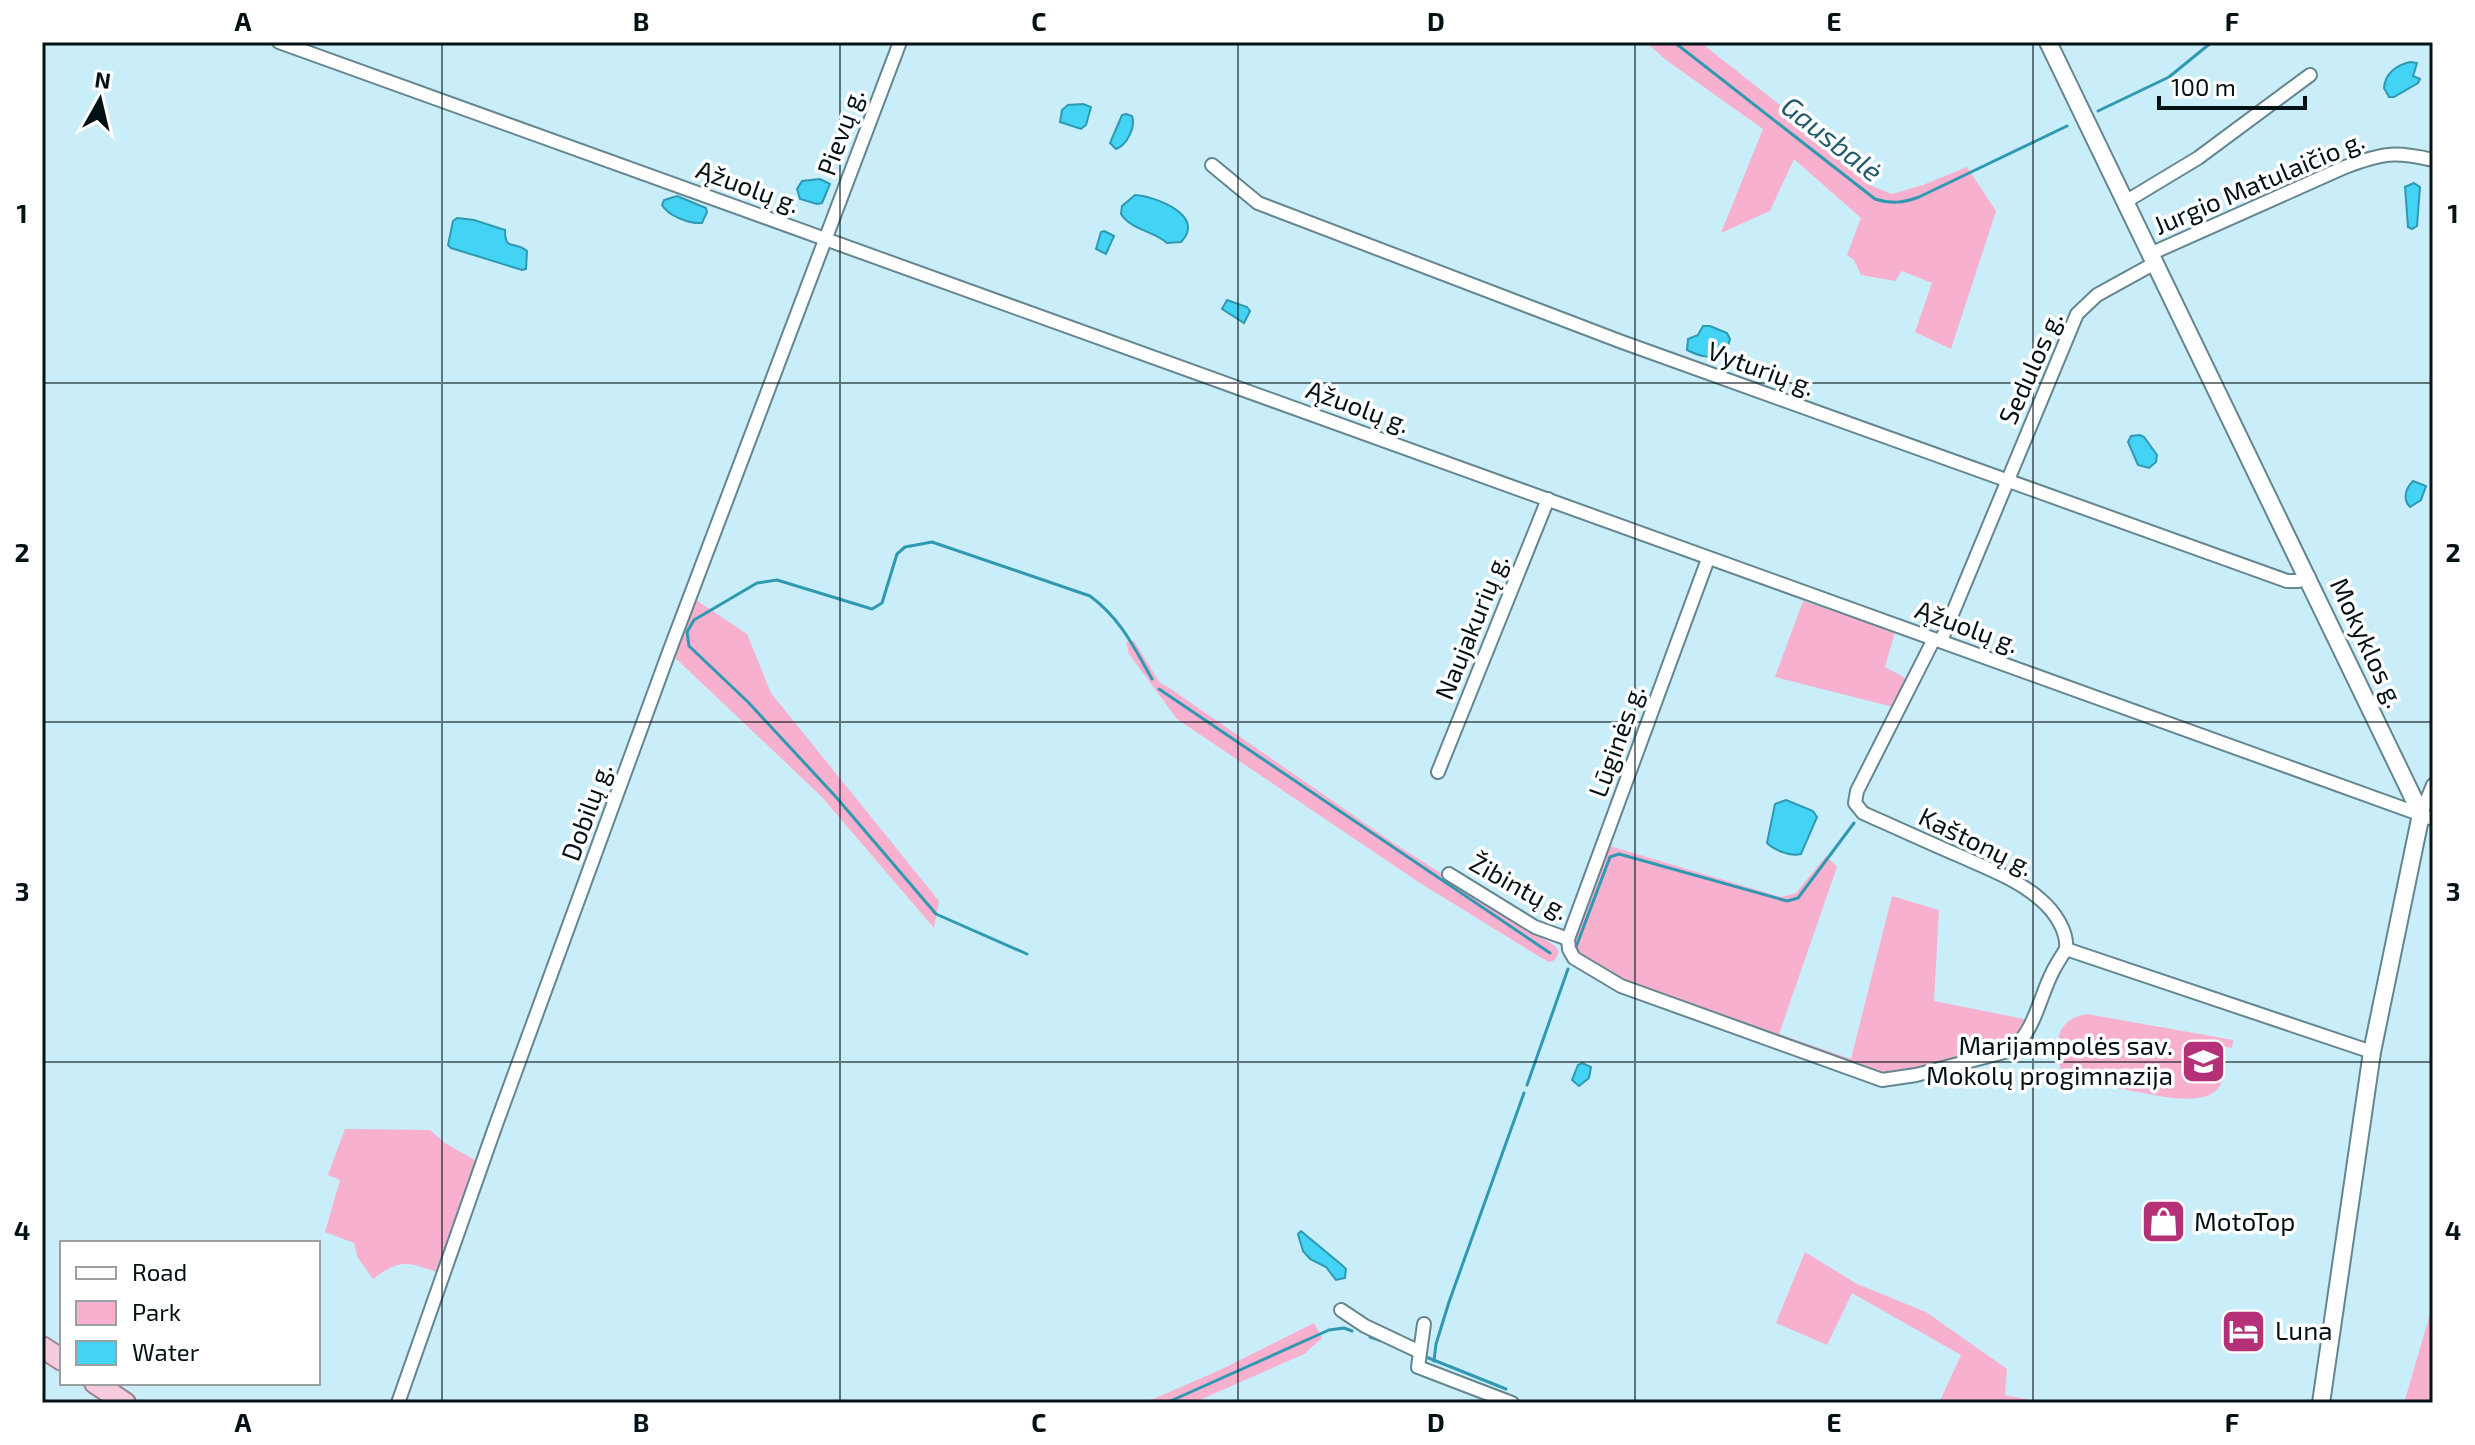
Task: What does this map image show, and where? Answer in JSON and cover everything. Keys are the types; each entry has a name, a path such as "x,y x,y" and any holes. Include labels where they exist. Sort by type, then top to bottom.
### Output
{"highway":[{"path":"42,1347 60,1359"},
{"path":"98,1385 125,1403"}],"main road":[{"name":"Mokyklos g.","path":"2048,42 2427,816"},
{"path":"2321,1403 2372,1052 2427,816"}],"street":[{"name":"Ąžuolų g.","path":"279,42 2427,816"},
{"name":"Pievų g.","path":"826,238 900,42"},
{"path":"2125,202 2198,158 2310,75"},
{"name":"Jurgio Matulaičio g.","path":"2152,258 2345,167 2378,155 2403,153 2433,160"},
{"name":"Vyturių g.","path":"1212,165 1258,203 1607,337 2287,581 2309,577"},
{"name":"Dobilų g.","path":"398,1403 669,652 826,238"},
{"name":"Sedulos g.","path":"1937,640 2077,314 2097,295 2152,258"},
{"name":"Naujakurių g.","path":"1438,772 1548,499"},
{"name":"Lūginės g.","path":"1568,939 1708,559"},
{"name":"Kaštonų g.","path":"1937,640 1857,791 1855,803 1863,813 1990,869 2034,894 2054,915 2063,931 2066,949"},
{"path":"2427,816 2433,785"},
{"name":"Žibintų g.","path":"1449,874 1535,927 1568,939"},
{"path":"1568,939 1574,958 1621,986 1882,1080 1916,1075 2012,1050 2034,1021 2052,971 2066,949 2372,1052"},
{"path":"1341,1310 1365,1326 1418,1351"},
{"path":"1424,1324 1418,1367 1512,1403"}],"green space":[{"path":"1646,42 1700,42 1803,123 1872,186 1892,194 1967,167 1996,211 1951,349 1915,332 1932,283 1902,271 1895,281 1861,275 1854,260 1847,255 1861,218 1794,159 1770,211 1721,233 1763,129 1666,60"},
{"path":"690,596 747,634 771,693 939,901 934,928 821,796 669,652"},
{"path":"1803,601 1895,632 1885,667 1907,679 1893,707 1775,677"},
{"path":"1134,641 1160,683 1392,842 1555,946 1559,952 1555,960 1549,962 1540,957 1420,883 1177,719 1129,654 1126,642"},
{"path":"1603,844 1781,897 1796,893 1826,856 1837,867 1779,1034 1851,1059 1892,896 1939,910 1934,1001 2034,1021 2012,1050 1882,1080 1621,986 1569,949"},
{"path":"2087,1014 2233,1040 2232,1048 2219,1046 2224,1068 2221,1084 2212,1093 2200,1098 2184,1099 2096,1084 2061,1071 2059,1034 2068,1022"},
{"path":"345,1129 430,1130 445,1143 482,1164 443,1274 407,1264 392,1267 373,1279 358,1258 354,1243 325,1232 340,1180 328,1175"},
{"path":"1805,1252 1857,1284 1926,1312 2007,1369 2005,1395 2046,1403 1939,1403 1961,1355 1852,1293 1827,1345 1776,1323"},
{"path":"2433,1304 2433,1403 2404,1403"},
{"path":"1314,1323 1322,1338 1304,1354 1193,1403 1144,1403 1220,1370"}],"water":[{"path":"2410,62 2417,63 2413,76 2420,79 2418,83 2389,97 2384,88 2389,74"},
{"path":"1068,105 1091,107 1086,125 1081,129 1060,122 1062,110"},
{"path":"1122,115 1132,116 1132,130 1124,144 1116,149 1110,143"},
{"path":"820,179 830,184 822,203 800,199 797,189 802,181"},
{"path":"2414,183 2420,187 2417,226 2412,229 2408,227 2405,187"},
{"path":"1135,195 1165,203 1183,216 1188,224 1181,242 1167,243 1125,219 1121,214 1122,206"},
{"path":"677,196 706,208 702,223 680,218 665,209 662,205 664,200"},
{"path":"457,218 505,230 509,243 527,251 526,269 451,248 448,245 453,221"},
{"path":"1104,231 1114,236 1106,254 1096,249"},
{"path":"1227,300 1250,311 1244,323 1222,309"},
{"path":"1703,326 1727,333 1730,339 1725,355 1706,357 1687,350 1688,339 1698,335"},
{"path":"2140,435 2157,455 2156,462 2149,468 2138,465 2128,442 2131,436"},
{"path":"2413,481 2426,486 2421,500 2410,507 2406,494"},
{"path":"1786,800 1813,811 1817,817 1801,854 1792,855 1767,843 1775,804"},
{"path":"1582,1063 1591,1067 1589,1078 1579,1086 1572,1080 1578,1065"},
{"path":"1301,1231 1346,1269 1345,1278 1336,1280 1326,1267 1310,1259 1303,1251 1298,1234"}],"waterway":[{"name":"Gausbalė","path":"1674,42 1881,201 1908,201 1919,197 2067,126"},
{"name":"Gausbalė","path":"2098,111 2169,77 2212,42"},
{"path":"1027,954 936,914 836,797 748,702 689,646 687,632 694,620 757,583 777,580 872,609 882,603 897,554 905,547 932,542 1090,596 1118,623 1152,679"},
{"path":"1159,689 1550,953"},
{"path":"1576,947 1610,857 1619,854 1787,901 1798,898 1854,823"},
{"path":"1527,1085 1568,969"},
{"path":"1434,1361 1449,1302 1524,1093"},
{"path":"1166,1403 1329,1330 1344,1328 1352,1331"},
{"path":"1370,1337 1388,1343"},
{"path":"1426,1357 1506,1389"}],"place":[{"name":"Marijampolės sav. Mokolų progimnazija","path":"2204,1061"},
{"name":"MotoTop","path":"2163,1222"},
{"name":"Luna","path":"2244,1331"}]}
